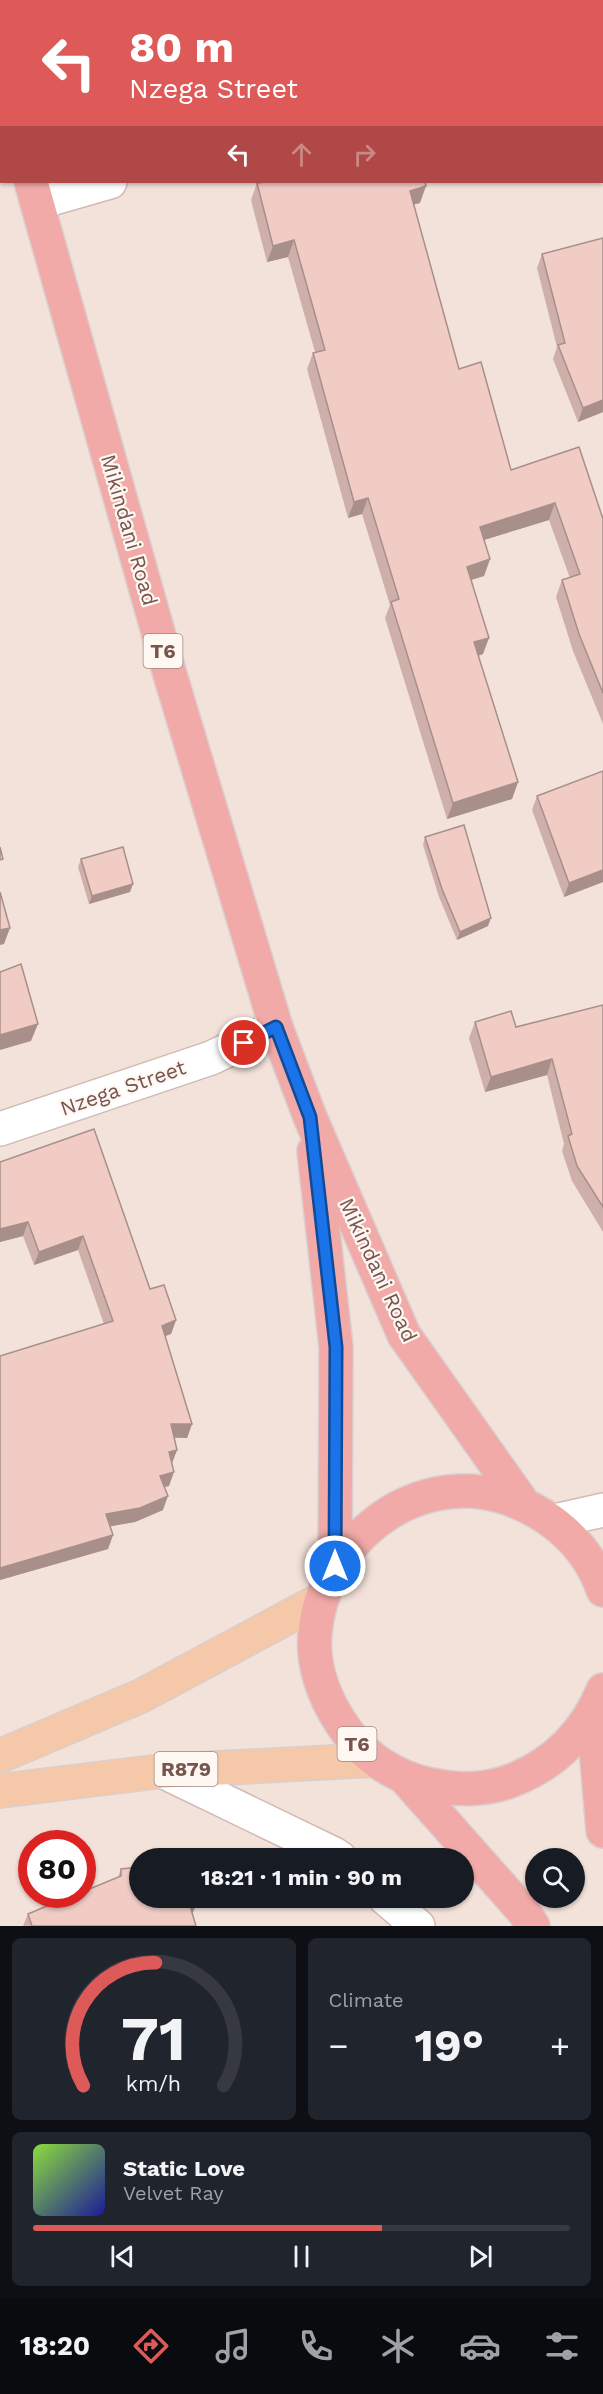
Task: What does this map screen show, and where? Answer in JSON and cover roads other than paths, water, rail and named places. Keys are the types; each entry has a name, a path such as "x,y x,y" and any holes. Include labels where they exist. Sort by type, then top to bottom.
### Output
{"highway":[{"name":"Mikindani Road","path":"34,192 171,678 276,1027 310,1117 404,1335 523,1503"},
{"name":"Mikindani Road","path":"310,1117 336,1347 335,1566"},
{"name":"T6","path":"598,1702 571,1743 543,1766 510,1781 475,1789 439,1787 405,1778 374,1760 348,1735 328,1705 317,1670 314,1635 320,1599 335,1566 357,1537 384,1515 416,1499 452,1491 488,1493 523,1503 554,1521 579,1546 598,1576 603,1590"},
{"name":"T6","path":"598,1702 603,1831"},
{"name":"T6","path":"405,1778 524,1912 533,1926"}],"main road":[{"path":"0,1756 141,1696 320,1599"},
{"name":"R879","path":"0,1791 162,1771 374,1760"}],"street":[{"path":"34,192 102,183"},
{"name":"Nzega Street","path":"0,1129 211,1058 276,1027"},
{"path":"554,1521 603,1510"},
{"path":"162,1771 322,1848"},
{"path":"397,1908 418,1926"}]}
